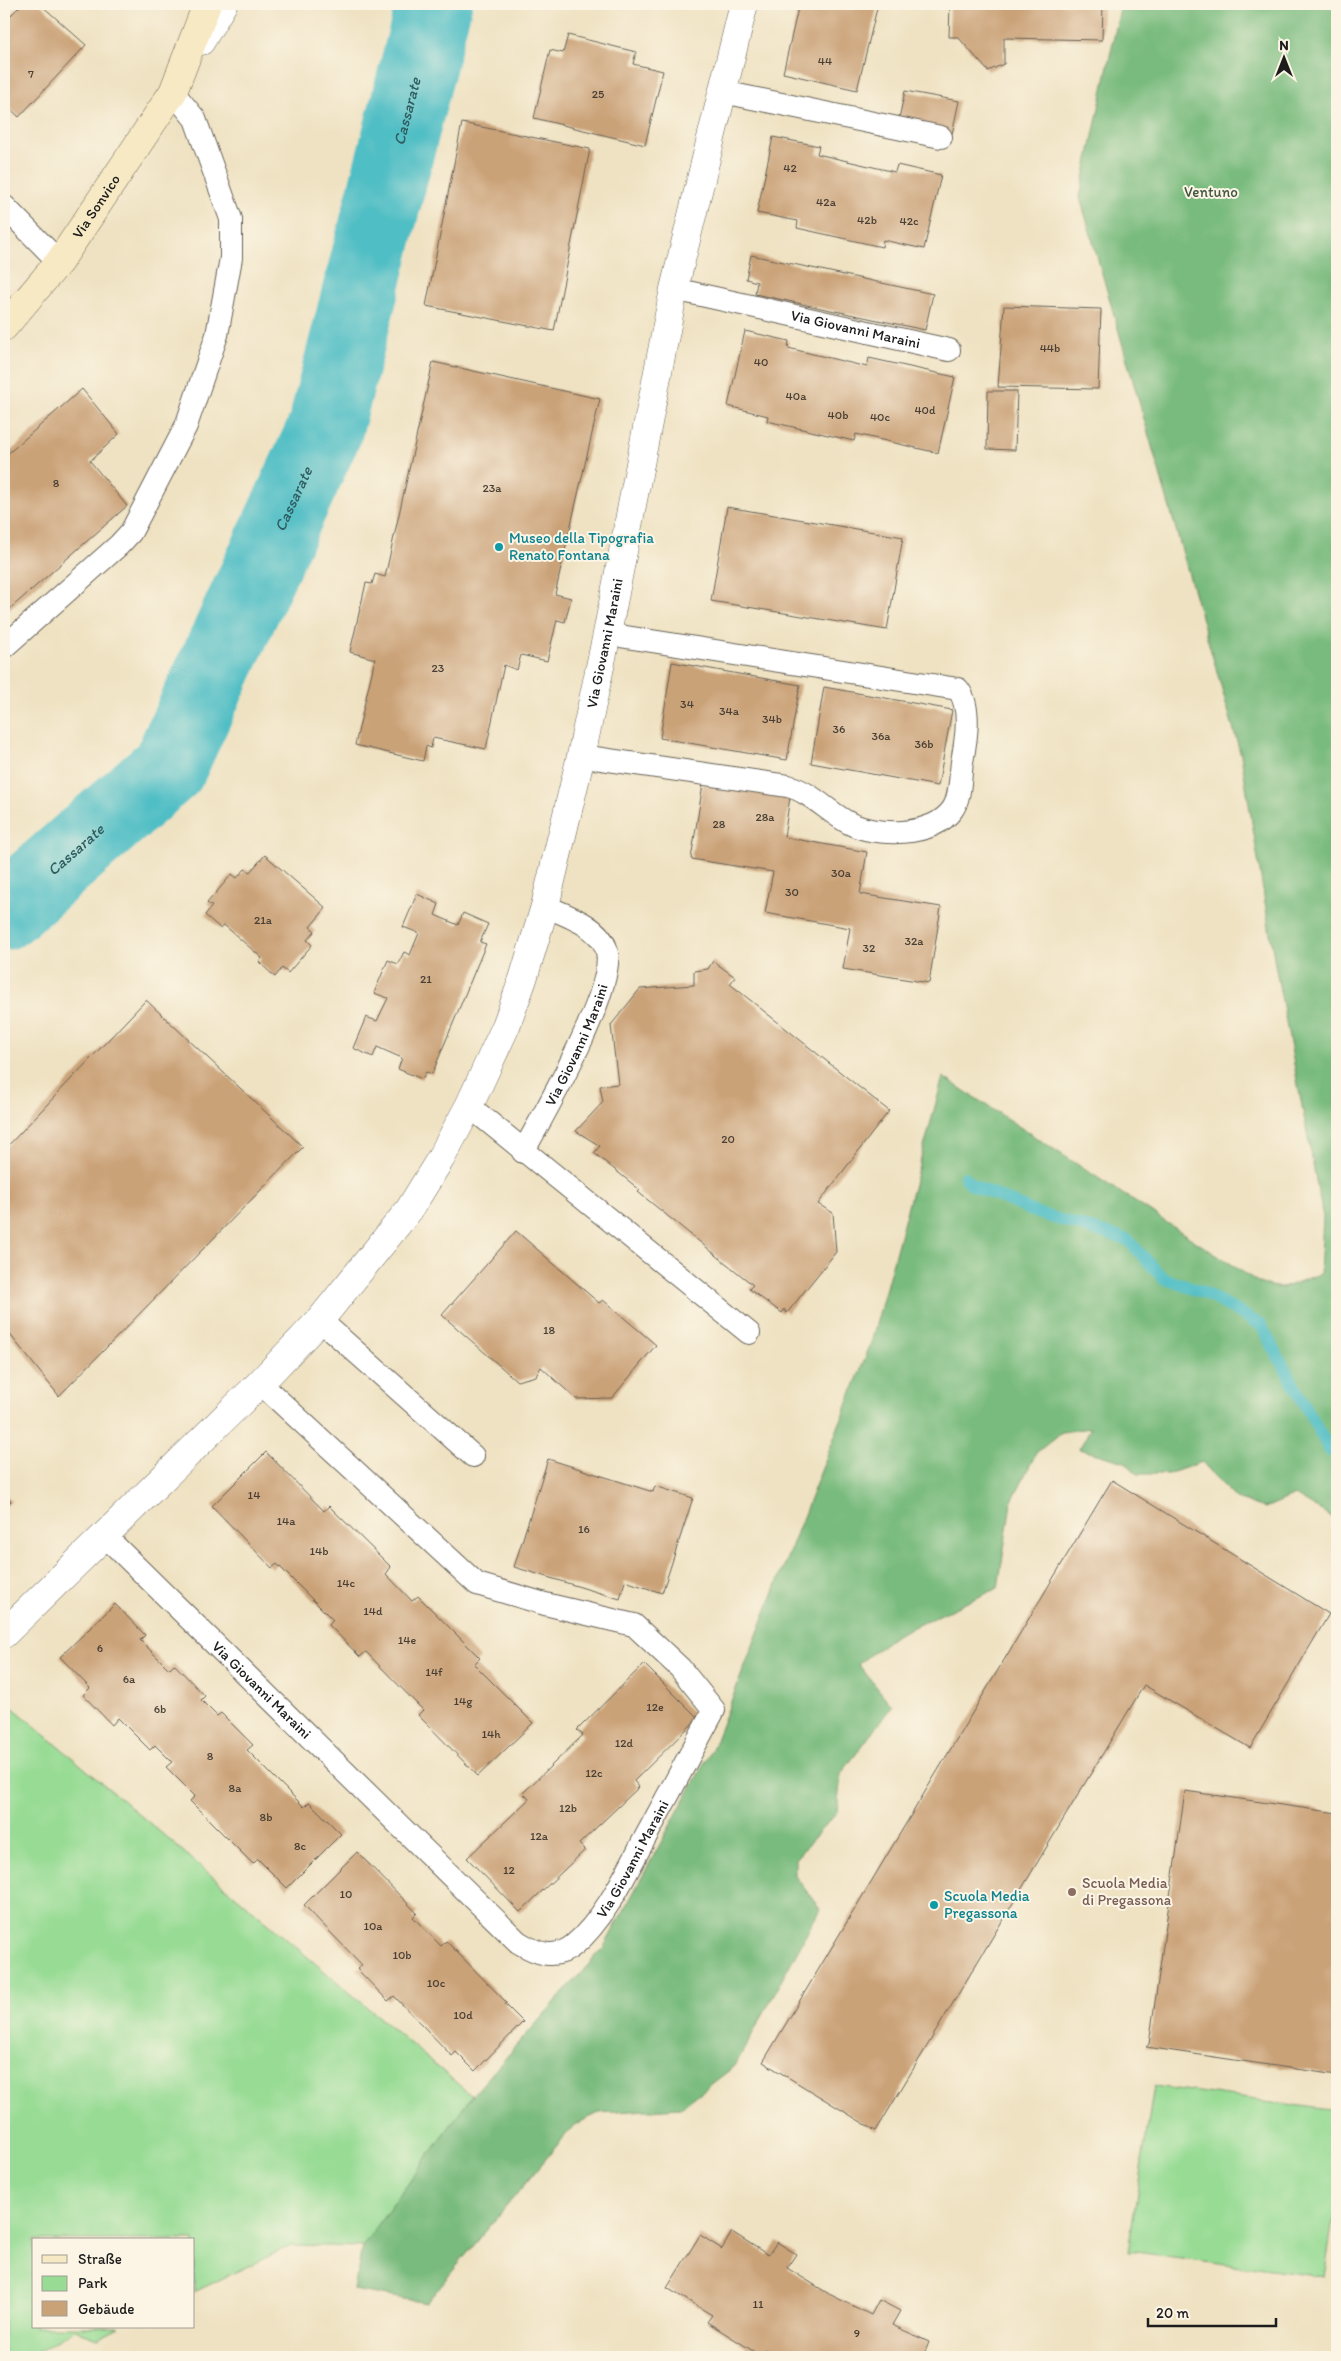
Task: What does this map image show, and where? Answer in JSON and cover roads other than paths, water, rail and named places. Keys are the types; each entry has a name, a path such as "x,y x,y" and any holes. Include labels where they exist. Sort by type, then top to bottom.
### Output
{"main road":[{"name":"Via Sonvico","path":"4,327 58,262 177,85 207,4"}],"street":[{"name":"Via Sonvico","path":"177,85 223,4"},
{"name":"Via Giovanni Maraini","path":"4,1634 260,1383 320,1320 409,1210 441,1158 469,1106 506,1026 545,906 581,756 607,634 674,289 744,4"}],"lane":[{"path":"4,647 119,545 131,532 186,426 217,335 231,258 231,219 195,119 177,85"},
{"path":"723,92 941,137"},
{"path":"4,206 58,262"},
{"name":"Via Giovanni Maraini","path":"674,289 949,350"},
{"path":"581,756 788,786 804,792 849,823 889,832 920,829 935,823 952,810 957,797 964,751 966,716 966,700 958,689 607,634"},
{"name":"Via Giovanni Maraini","path":"523,1152 575,1057 607,970 606,948 598,935 580,922 545,906"},
{"path":"469,1106 523,1152 749,1333"},
{"path":"320,1320 473,1456"},
{"name":"Via Giovanni Maraini","path":"104,1535 518,1942 532,1951 545,1955 573,1946 616,1892 714,1710 680,1668 634,1625 545,1604 477,1584 260,1383"}],"waterway":[{"name":"Cassarate","path":"4,912 169,767 325,429 434,4"},
{"path":"965,1177 972,1185 1037,1213 1128,1240 1163,1278 1205,1293 1261,1325 1330,1451 1337,1453"}],"place":[{"name":"Museo della Tipografia Renato Fontana","path":"499,547"},
{"name":"Scuola Media di Pregassona","path":"1072,1892"},
{"name":"Scuola Media Pregassona","path":"934,1905"}],"park label":[{"name":"Ventuno","path":"1211,192"}]}
